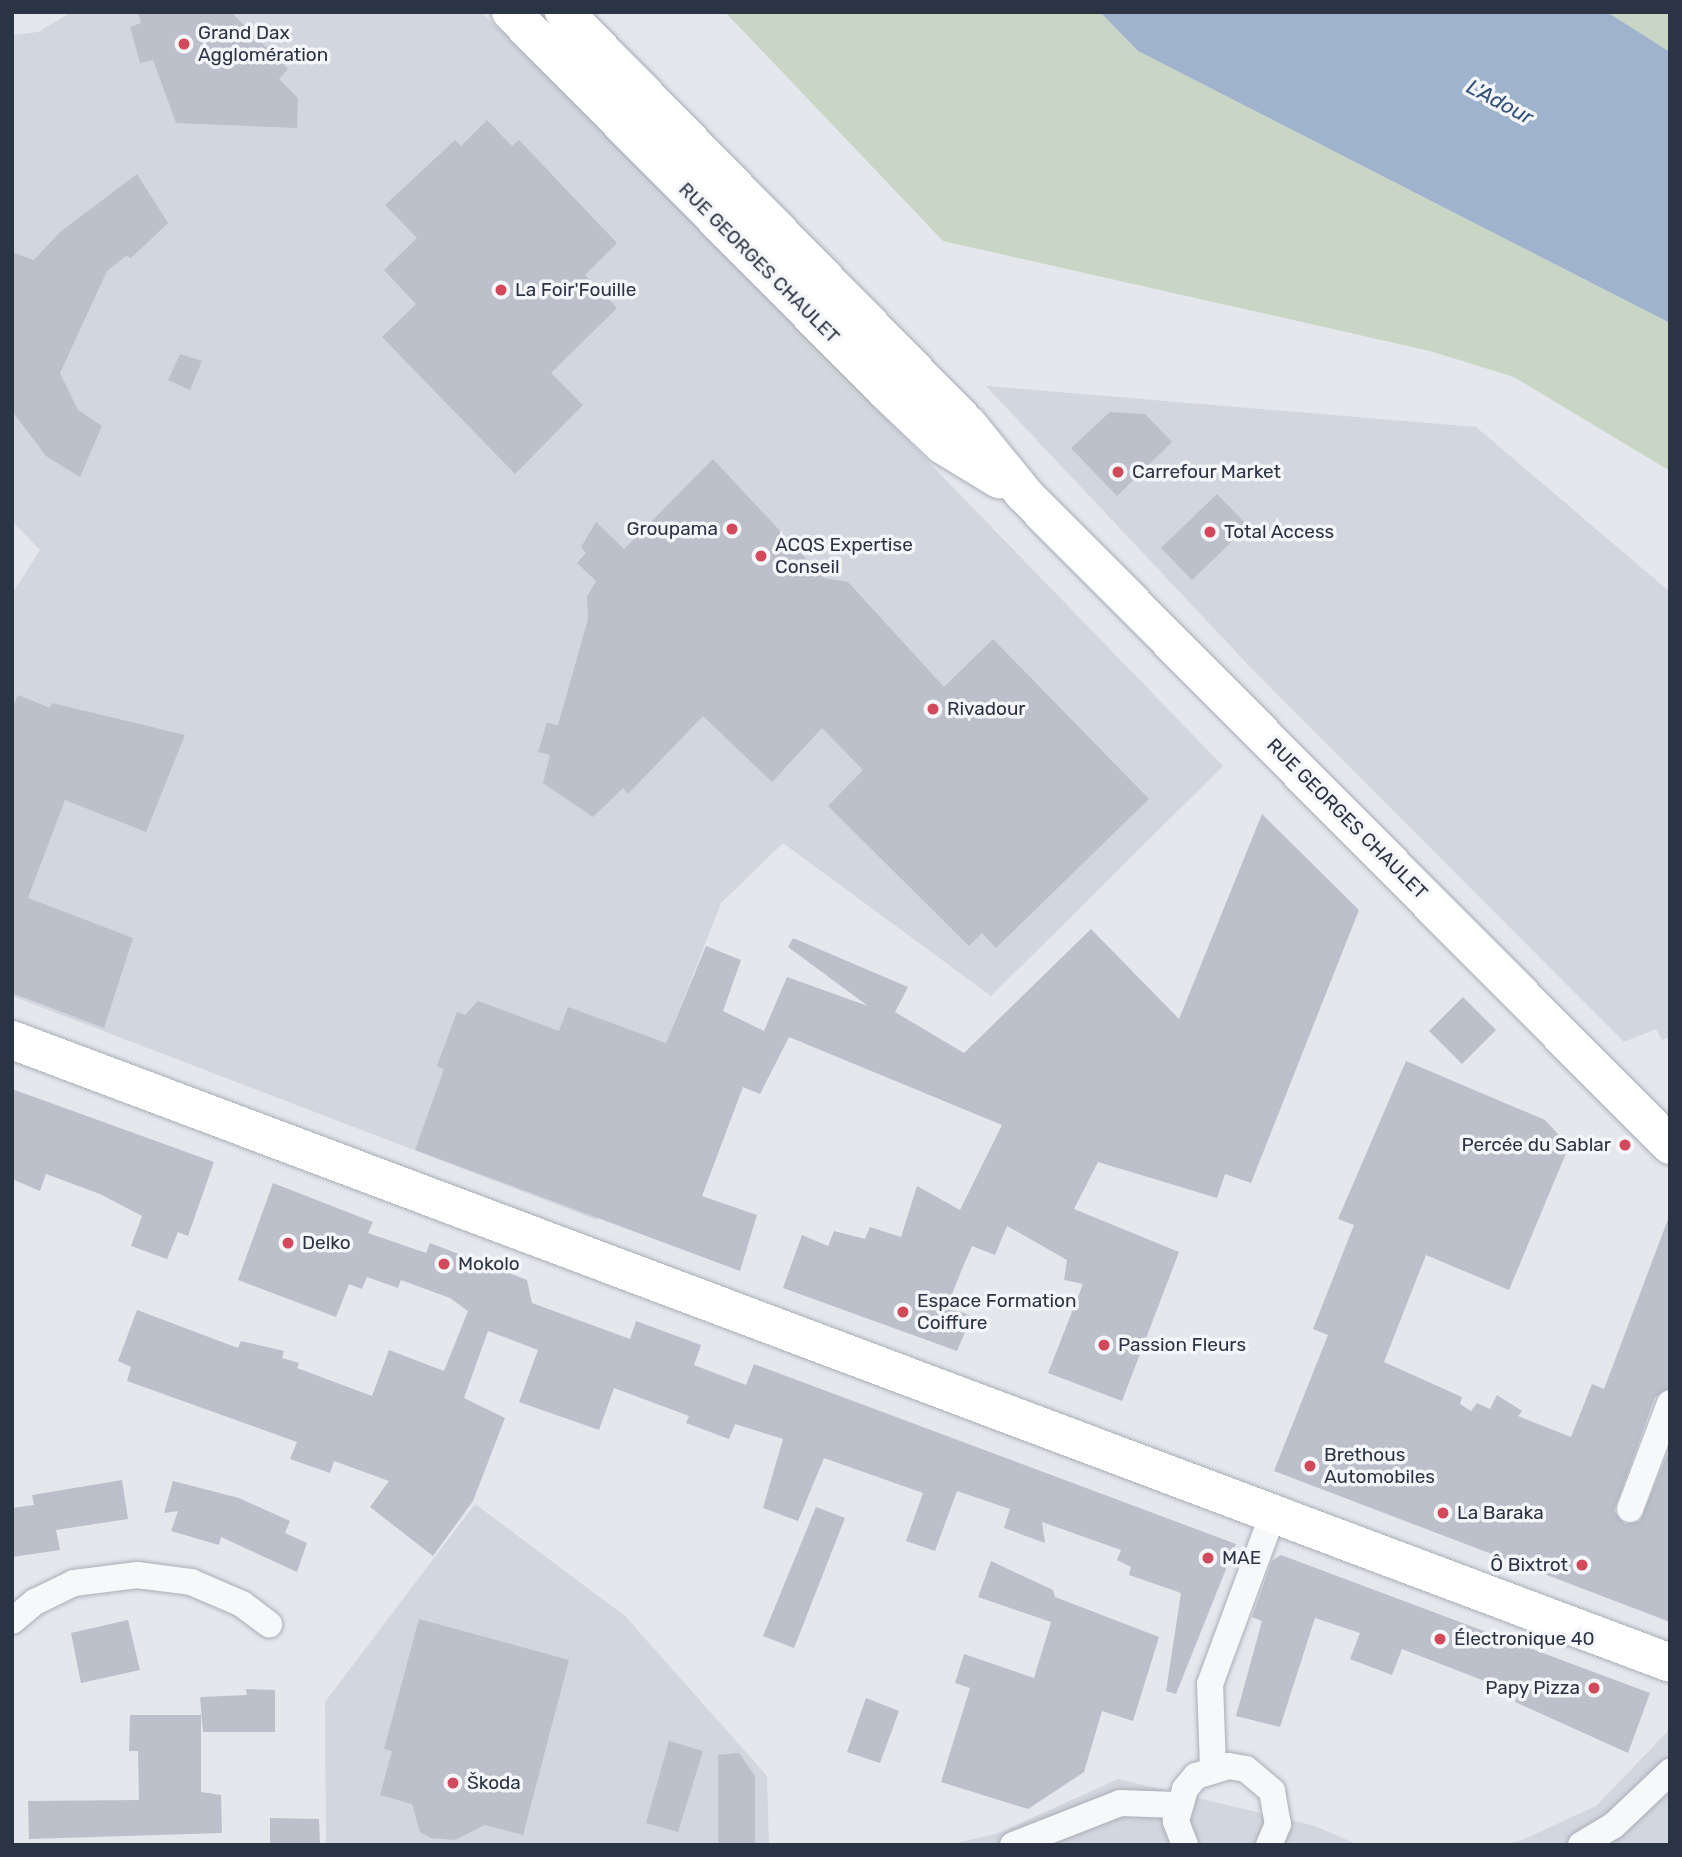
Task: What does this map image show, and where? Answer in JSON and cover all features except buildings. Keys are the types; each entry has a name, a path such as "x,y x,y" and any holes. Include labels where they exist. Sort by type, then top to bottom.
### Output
{"main road":[{"name":"RUE GEORGES CHAULET","path":"511,12 895,400 943,444 1024,494"},
{"name":"RUE GEORGES CHAULET","path":"564,12 968,425 1024,494 1670,1144"},
{"path":"12,1040 1670,1663"}],"street":[{"path":"1630,1509 1670,1403"},
{"path":"1213,1768 1210,1684 1273,1514"},
{"path":"12,1621 35,1602 74,1583 137,1574 191,1582 242,1604 269,1624"},
{"path":"1185,1845 1176,1821 1177,1805 1191,1782 1213,1768 1246,1769 1272,1791 1278,1824 1275,1843"},
{"path":"1581,1845 1613,1826 1670,1772"},
{"path":"1013,1845 1120,1803 1177,1805"}],"shaded area":[{"path":"72,12 481,12 630,154 1223,766 991,996 783,843 721,903 597,1220 12,996 12,594 40,550 12,521 12,35 38,32"},
{"path":"986,386 1476,427 1670,592 1670,1037 1662,1040 1656,1029 1624,1042 1253,670"},
{"path":"475,1504 625,1616 767,1776 769,1845 326,1845 325,1702"},
{"path":"1670,1729 1670,1845 1494,1845 1520,1841 1596,1806"},
{"path":"1118,1779 1315,1826 1359,1845 948,1845 999,1833"}],"green space":[{"path":"725,12 1100,12 1138,51 1670,323 1670,471 1514,377 1430,351 943,241"},
{"path":"1607,12 1670,12 1670,52"}],"water":[{"name":"L'Adour","path":"1100,12 1607,12 1670,52 1670,323 1138,51"}],"place":[{"name":"Grand Dax Agglomération","path":"184,44"},
{"name":"La Foir'Fouille","path":"501,290"},
{"name":"Carrefour Market","path":"1118,472"},
{"name":"Groupama","path":"732,529"},
{"name":"Total Access","path":"1210,532"},
{"name":"ACQS Expertise Conseil","path":"761,556"},
{"name":"Rivadour","path":"933,709"},
{"name":"Percée du Sablar","path":"1625,1145"},
{"name":"Delko","path":"288,1243"},
{"name":"Mokolo","path":"444,1264"},
{"name":"Espace Formation Coiffure","path":"903,1312"},
{"name":"Passion Fleurs","path":"1104,1345"},
{"name":"Brethous Automobiles","path":"1310,1466"},
{"name":"La Baraka","path":"1443,1513"},
{"name":"MAE","path":"1208,1558"},
{"name":"Ô Bixtrot","path":"1582,1565"},
{"name":"Électronique 40","path":"1440,1639"},
{"name":"Papy Pizza","path":"1594,1688"},
{"name":"Škoda","path":"453,1783"}]}
